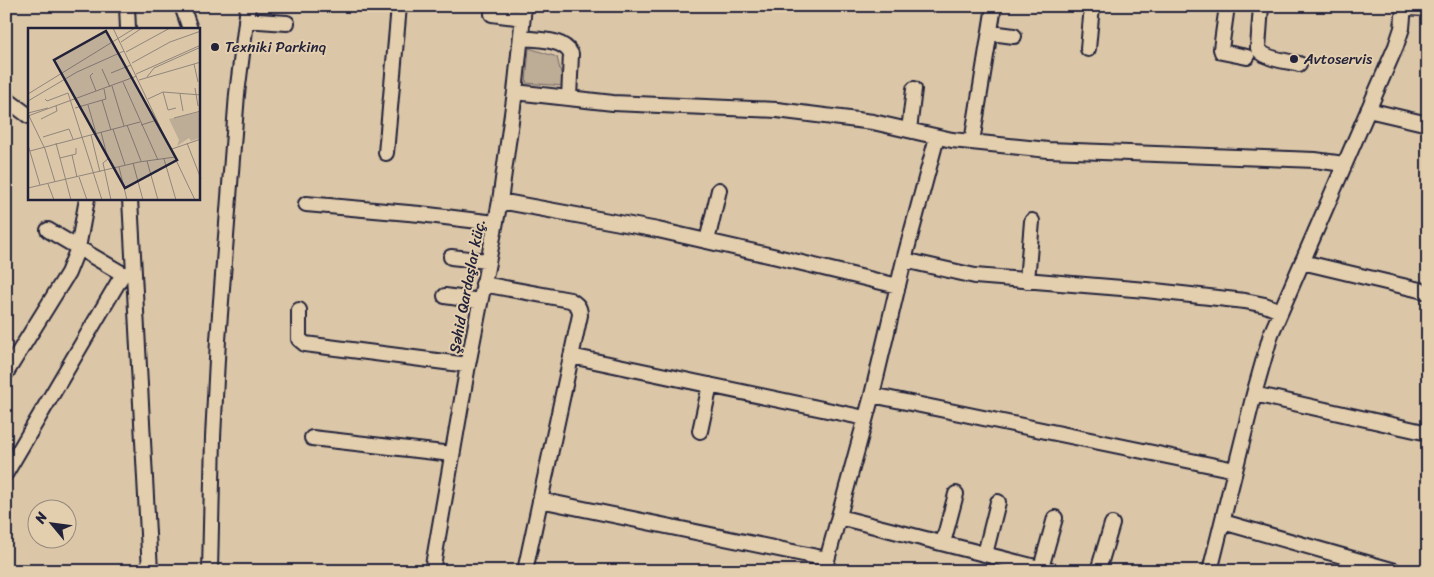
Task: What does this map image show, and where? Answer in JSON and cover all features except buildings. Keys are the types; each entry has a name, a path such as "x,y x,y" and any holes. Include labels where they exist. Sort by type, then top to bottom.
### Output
{"main road":[{"path":"1410,6 1428,8"}],"street":[{"path":"127,6 128,28"},
{"path":"182,6 190,28"},
{"path":"386,153 399,6"},
{"path":"972,142 991,34 994,6"},
{"path":"1088,49 1092,6"},
{"path":"1227,6 1222,52 1248,57"},
{"path":"1261,6 1259,52 1265,56 1299,64"},
{"path":"1210,571 1269,341 1280,310 1396,46 1402,28 1404,6"},
{"path":"492,14 524,12"},
{"name":"Şəhid Qardaşlar küç.","path":"432,571 487,261 500,201 524,12"},
{"path":"210,571 213,436 218,340 237,94 247,13 287,23"},
{"path":"991,34 1014,36"},
{"path":"521,38 561,43 568,48 571,54 569,98"},
{"path":"908,130 914,90"},
{"path":"515,92 623,103 777,110 873,122 937,137 1048,150 1315,160 1344,164"},
{"path":"6,99 28,115"},
{"path":"1368,110 1428,124"},
{"path":"540,500 825,565 872,396 904,260 937,137"},
{"path":"707,240 719,190"},
{"path":"6,373 68,273 78,248 87,200"},
{"path":"130,200 129,273 150,571"},
{"path":"500,201 707,240 898,286"},
{"path":"306,204 420,214 496,224"},
{"path":"1027,281 1032,221"},
{"path":"48,230 78,248 129,273"},
{"path":"451,257 487,261"},
{"path":"904,260 975,276 1146,290 1245,301 1280,310"},
{"path":"1302,262 1428,292"},
{"path":"6,472 129,273"},
{"path":"483,284 570,300 578,306 580,316 525,571"},
{"path":"445,296 480,301"},
{"path":"299,310 299,339 304,344 468,365"},
{"path":"571,356 866,418"},
{"path":"700,430 710,385"},
{"path":"1254,394 1428,433"},
{"path":"872,396 1235,470"},
{"path":"312,438 452,454"},
{"path":"943,543 956,494"},
{"path":"985,554 998,502"},
{"path":"839,517 1046,570 1055,518"},
{"path":"1223,522 1395,571"},
{"path":"1098,571 1112,524"}],"shaded area":[{"path":"529,48 557,57 564,86 526,83"}],"place":[{"name":"Texniki Parkinq","path":"215,47"},
{"name":"Avtoservis","path":"1294,59"}]}
